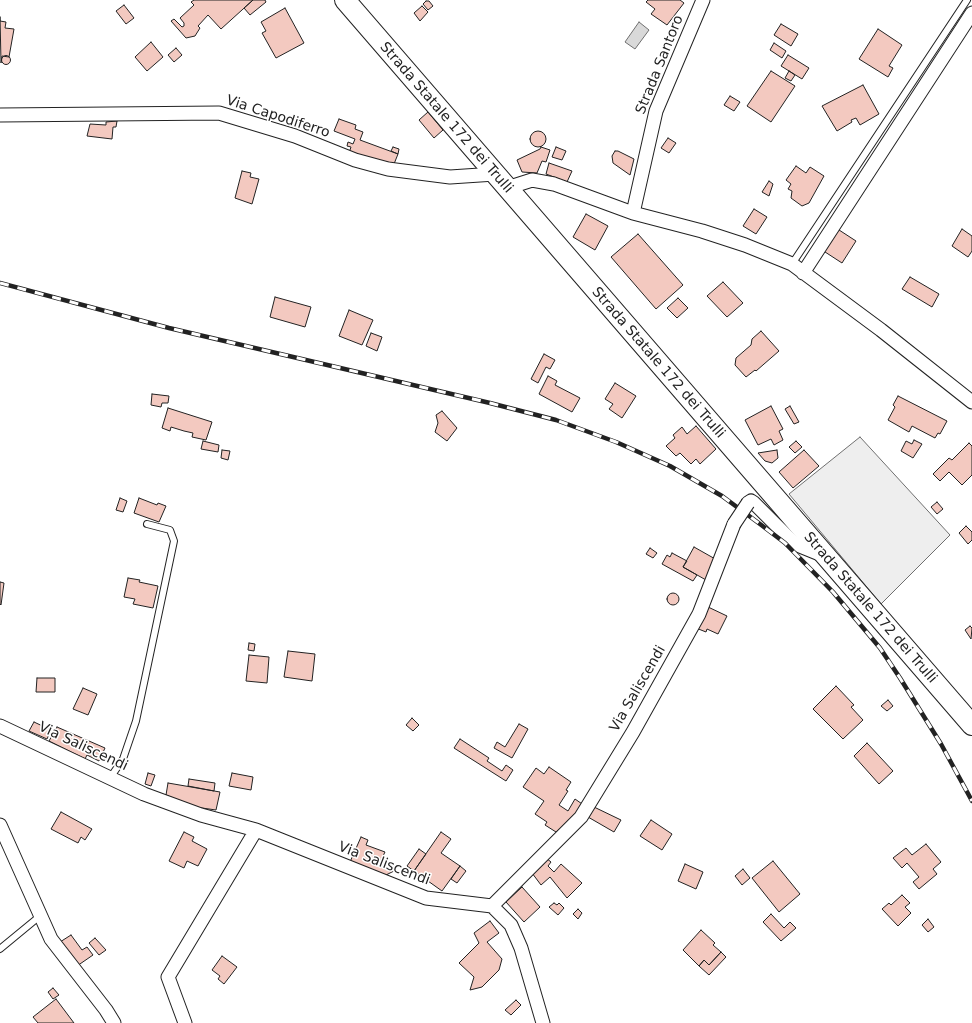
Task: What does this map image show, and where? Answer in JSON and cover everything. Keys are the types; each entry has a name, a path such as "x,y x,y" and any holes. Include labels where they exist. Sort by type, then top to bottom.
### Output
{"main road":[{"name":"Strada Statale 172 dei Trulli","path":"345,0 972,726"}],"street":[{"name":"Strada Santoro","path":"632,213 656,111 703,0"},
{"path":"804,273 972,13"},
{"name":"Via Capodiferro","path":"0,115 219,113 294,136 355,160 388,169 450,177 501,181 532,180 554,184 632,213 702,231 745,245 792,264 881,330 972,402"},
{"name":"Via Saliscendi","path":"0,726 144,794 201,815 256,830 426,898 492,906 580,817 633,732 699,614 734,524 748,503 751,501 754,502 795,544 826,557"},
{"path":"0,825 51,939 106,1010 114,1023"},
{"path":"185,1023 168,977 256,830"},
{"path":"492,906 511,925 521,948 543,1023"}],"lane":[{"path":"792,264 967,0"},
{"path":"110,778 123,758 136,721 174,541 170,530 147,524"},
{"path":"0,949 40,916"}],"shaded area":[{"path":"639,22 649,30 635,49 625,42"},
{"path":"860,437 950,535 881,604 789,494"}],"building":[{"path":"194,0 253,0 221,29 208,15 198,26 200,28 195,36 186,38 171,21 174,19 182,27 184,26 184,23 180,18 194,5 191,2"},
{"path":"253,0 265,0 266,2 250,15 244,8"},
{"path":"648,0 680,0 684,3 667,25 651,14 655,9 646,2"},
{"path":"426,1 429,1 433,6 428,10 423,4"},
{"path":"124,5 134,18 126,24 116,11"},
{"path":"422,6 428,12 420,21 414,13"},
{"path":"285,8 304,43 276,58 262,33 266,31 261,22"},
{"path":"0,21 6,22 5,28 14,29 9,57 2,56 1,63"},
{"path":"781,24 798,34 791,46 774,35"},
{"path":"878,29 902,45 889,66 893,68 888,77 859,59"},
{"path":"151,42 163,57 147,71 135,57"},
{"path":"774,43 786,51 782,58 770,50"},
{"path":"176,48 182,55 174,62 168,55"},
{"path":"788,55 809,68 802,79 781,66"},
{"path":"4,56 8,56 10,60 8,64 4,64 2,62 2,58"},
{"path":"771,71 795,86 771,122 747,106"},
{"path":"789,71 795,75 791,81 785,78"},
{"path":"863,85 879,114 860,125 856,118 851,120 852,122 837,131 822,106"},
{"path":"730,96 740,102 734,111 724,105"},
{"path":"428,112 443,130 434,138 419,120"},
{"path":"339,119 356,125 355,129 363,132 360,140 398,154 394,164 349,153 351,147 347,146 348,142 353,144 355,139 334,131"},
{"path":"117,121 116,127 113,127 112,139 87,136 90,124 106,125 106,122"},
{"path":"535,131 541,131 546,136 544,145 541,147 535,147 530,142 530,136"},
{"path":"668,138 676,143 669,153 661,148"},
{"path":"393,147 399,149 398,154 391,151"},
{"path":"541,147 550,150 546,162 542,161 537,173 522,172 517,160 540,149"},
{"path":"556,147 566,151 562,160 552,157"},
{"path":"615,151 634,159 630,175 613,163 612,156"},
{"path":"549,163 572,171 567,182 546,174"},
{"path":"796,166 806,173 810,167 824,176 809,203 802,206 791,198 792,191 788,189 791,184 786,180"},
{"path":"242,171 251,173 250,177 259,179 252,204 235,198"},
{"path":"769,181 773,184 769,196 762,192"},
{"path":"754,209 767,217 756,234 743,226"},
{"path":"586,214 608,226 595,250 573,237"},
{"path":"836,228 856,241 842,263 822,250"},
{"path":"962,229 972,236 972,251 968,257 952,246"},
{"path":"638,234 683,285 656,309 611,257"},
{"path":"910,277 939,294 932,307 902,289"},
{"path":"723,282 743,303 727,317 707,296"},
{"path":"275,297 311,307 305,327 270,317"},
{"path":"678,298 688,308 677,318 667,308"},
{"path":"349,310 373,320 362,345 339,336"},
{"path":"761,331 779,351 756,371 755,370 746,377 735,365 736,358 751,345 752,339"},
{"path":"371,333 382,337 377,351 366,346"},
{"path":"544,354 555,360 550,369 546,367 538,383 531,379"},
{"path":"548,376 557,381 555,385 580,398 572,412 539,394"},
{"path":"615,383 636,396 622,418 609,409 613,404 605,399"},
{"path":"152,394 169,396 168,403 162,403 161,407 151,405"},
{"path":"898,396 947,421 940,434 938,433 935,438 912,426 909,432 888,420 895,407 893,405"},
{"path":"771,406 783,429 779,431 783,440 774,445 771,439 758,445 745,420"},
{"path":"790,406 799,422 794,424 785,409"},
{"path":"168,408 212,422 206,440 192,437 193,433 171,427 170,431 162,428"},
{"path":"442,411 457,428 447,441 435,432 438,423 436,415"},
{"path":"696,426 716,449 700,464 696,459 691,464 680,453 676,456 666,446 675,438 673,435 682,427 687,434"},
{"path":"914,440 922,444 913,458 901,451 906,441 912,444"},
{"path":"203,441 219,445 218,452 201,449"},
{"path":"796,441 802,447 795,453 789,447"},
{"path":"969,443 972,446 972,475 962,485 949,472 940,481 933,474 949,458 952,460"},
{"path":"222,450 230,451 228,460 221,458"},
{"path":"777,450 778,458 772,463 765,461 758,453"},
{"path":"804,450 819,466 793,488 779,472"},
{"path":"120,498 127,501 123,512 116,510"},
{"path":"139,498 157,505 158,503 166,506 159,522 134,513"},
{"path":"937,502 943,509 937,514 931,507"},
{"path":"966,526 972,532 972,540 968,544 959,533"},
{"path":"694,547 717,560 706,580 683,567"},
{"path":"650,548 657,553 653,558 646,554"},
{"path":"672,553 687,561 683,567 697,575 693,581 662,564 667,555 670,557"},
{"path":"128,578 158,586 153,608 133,604 135,599 124,597"},
{"path":"0,582 4,583 1,605 0,604"},
{"path":"673,593 677,595 679,599 677,603 673,605 669,603 667,599 669,595"},
{"path":"706,606 727,616 718,634 707,629 706,632 696,628"},
{"path":"970,626 972,628 971,639 965,630"},
{"path":"249,643 255,644 254,651 248,650"},
{"path":"288,651 315,654 312,681 284,677"},
{"path":"249,655 269,657 267,683 246,681"},
{"path":"37,678 55,678 55,692 36,692"},
{"path":"836,686 854,705 851,707 863,720 843,739 813,709"},
{"path":"83,688 97,694 88,715 73,709"},
{"path":"888,700 893,706 887,711 881,706"},
{"path":"412,718 419,725 413,731 406,725"},
{"path":"34,722 51,730 47,739 29,731"},
{"path":"519,724 528,729 512,758 494,748 497,742 505,747"},
{"path":"57,727 105,748 99,761 87,755 85,759 49,741"},
{"path":"460,739 489,758 487,761 502,771 506,765 513,770 506,781 454,748"},
{"path":"867,743 893,771 879,784 854,756"},
{"path":"549,767 571,782 566,790 568,791 559,805 568,811 575,799 585,806 577,816 556,832 545,825 547,822 535,814 544,801 523,787 536,768 544,774"},
{"path":"148,773 155,775 151,786 145,784"},
{"path":"232,773 253,777 251,790 229,786"},
{"path":"189,779 215,783 214,791 188,786"},
{"path":"168,783 220,792 216,810 195,807 166,795"},
{"path":"594,807 621,820 614,832 588,817"},
{"path":"61,812 92,829 85,840 81,837 78,843 51,829"},
{"path":"651,820 672,834 662,850 640,836"},
{"path":"184,832 194,837 192,841 207,849 198,866 187,861 184,868 169,861"},
{"path":"441,832 451,839 441,853 460,866 442,891 414,871"},
{"path":"361,837 368,840 366,845 385,852 381,860 396,866 394,871 384,876 350,862"},
{"path":"926,844 941,862 933,869 937,874 919,889 913,882 919,877 907,863 902,868 893,858 906,848 912,855"},
{"path":"419,849 426,854 414,871 407,866"},
{"path":"546,858 551,862 548,866 554,872 561,864 582,883 567,898 550,877 541,885 532,873"},
{"path":"773,861 800,894 779,912 752,878"},
{"path":"685,864 703,872 696,889 678,881"},
{"path":"460,866 466,871 457,883 451,879"},
{"path":"743,869 750,878 742,885 735,876"},
{"path":"522,887 540,907 524,922 506,902"},
{"path":"902,895 910,903 905,907 911,913 898,926 882,909 889,903 891,905"},
{"path":"554,903 557,905 559,903 564,908 558,915 549,907"},
{"path":"578,909 582,913 578,919 573,914"},
{"path":"771,914 784,928 790,922 796,928 781,941 763,922"},
{"path":"928,919 934,927 928,932 922,925"},
{"path":"490,921 499,933 487,942 502,959 499,970 482,987 470,990 474,977 459,963 479,943 474,933"},
{"path":"701,930 715,943 713,945 721,952 709,965 704,960 699,966 683,950"},
{"path":"71,935 82,950 87,947 93,955 77,966 60,942"},
{"path":"95,938 106,950 99,955 89,943"},
{"path":"721,952 726,957 709,975 699,966 704,960 709,965"},
{"path":"222,956 237,967 224,984 218,979 220,976 212,970"},
{"path":"53,988 59,995 53,999 48,992"},
{"path":"56,999 74,1023 38,1023 33,1017"},
{"path":"516,1000 521,1005 511,1015 505,1010"}],"railway":[{"path":"0,283 169,328 490,403 556,420 616,442 670,466 722,496 785,543 833,592 880,648 900,678 941,744 972,801"}]}
